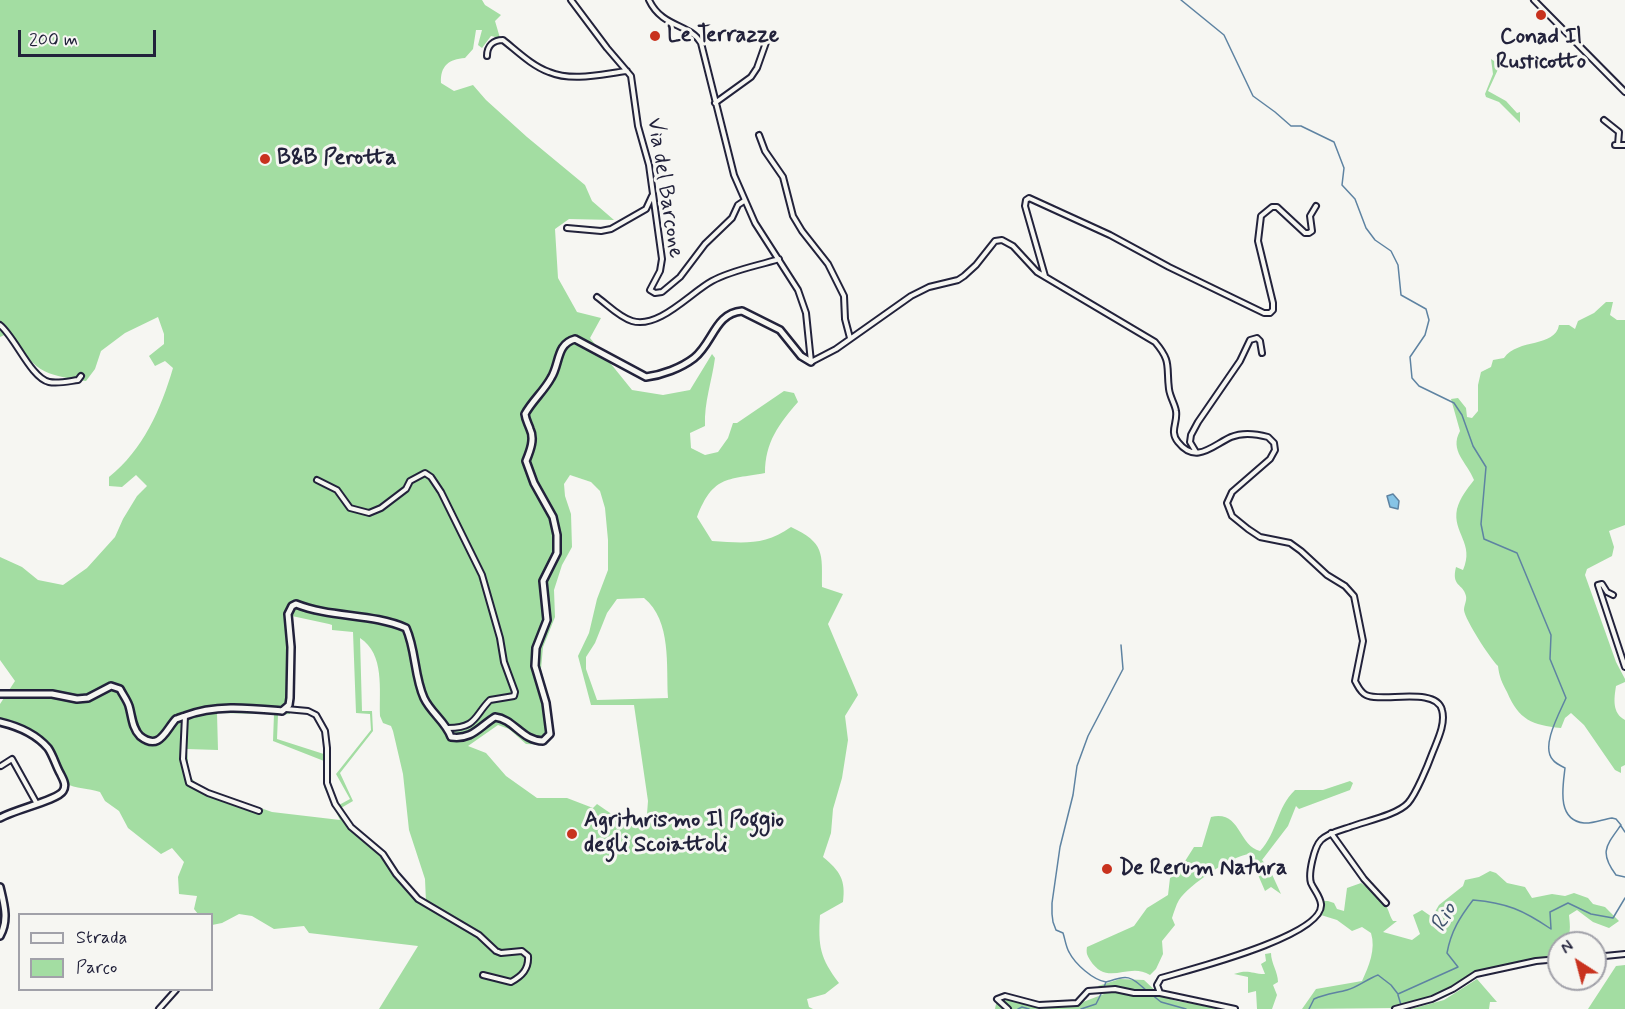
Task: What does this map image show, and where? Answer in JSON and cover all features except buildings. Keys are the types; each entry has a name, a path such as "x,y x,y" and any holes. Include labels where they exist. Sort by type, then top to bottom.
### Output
{"street":[{"name":"Via del Barcone","path":"571,0 616,60 631,76 638,126 649,165 662,259 660,271 650,290 656,293 662,292 680,277 705,244 732,218 738,205 744,201"},
{"path":"649,0 663,18 699,38 734,175 754,222 798,290 806,313 811,362"},
{"path":"1533,0 1625,92"},
{"path":"715,103 752,77 758,68 769,34"},
{"path":"487,56 487,48 493,42 503,40 547,72 559,75 579,77 628,71"},
{"path":"1604,120 1619,132 1617,145 1625,145"},
{"path":"759,135 765,151 783,177 793,216 828,264 844,296 845,319 850,338"},
{"path":"567,228 601,231 611,229 646,208 653,195"},
{"path":"1045,276 1025,206 1029,198 1110,235 1169,267 1264,313 1270,313 1273,310 1272,303 1258,241 1261,216 1272,207 1277,207 1305,233 1309,233 1312,231 1310,216 1316,206"},
{"path":"811,362 836,350 911,296 929,287 958,280 976,266 994,241 1002,240 1013,246 1037,272 1155,342 1167,358 1169,390 1176,412 1173,431 1185,449 1197,453 1208,450 1233,436 1247,434 1268,437 1274,443 1275,450 1270,459 1232,492 1227,503 1232,516 1260,537 1290,543 1312,563 1345,586 1354,596 1363,641 1355,681 1361,692 1372,697 1416,696 1440,705 1443,711 1441,731 1430,760 1408,803 1396,811 1331,833 1320,840 1312,861 1310,880 1321,902 1318,915 1306,926 1277,941 1161,978 1156,985 1158,993"},
{"path":"597,297 624,318 634,322 646,321 660,318 712,280 779,259"},
{"path":"286,709 290,698 291,647 288,614 292,606 296,604 314,610 391,622 406,628 411,640 424,699 438,719 448,728 452,737 462,738 474,734 495,717 503,718 534,741 543,741 550,734 546,703 536,666 536,648 547,620 543,581 557,554 557,535 553,517 534,483 526,461 531,449 532,432 526,422 525,414 551,378 560,352 567,341 575,339 646,377 659,376 694,358 725,316 742,311 780,330 801,356 811,362"},
{"path":"0,325 33,369 46,381 52,383 74,381 81,376"},
{"path":"1197,453 1190,442 1191,435 1240,361 1250,340 1257,338 1260,341 1262,353"},
{"path":"317,480 337,490 351,508 369,513 381,508 406,489 410,481 425,473 431,477 441,492 482,574 500,638 504,662 515,692 514,696 490,700 477,718 468,724 458,728 448,728"},
{"path":"1613,595 1607,592 1602,584 1598,585 1625,667"},
{"path":"0,694 52,694 77,699 88,698 111,686 120,689 128,704 134,727 140,735 155,741 164,736 177,719 230,707 308,711 316,715 325,731 327,783 335,804 351,827 383,854 411,894 442,915 479,934 496,951 501,953 522,951 528,956 524,972 512,982 483,975"},
{"path":"185,716 183,759 189,783 259,811"},
{"path":"0,722 15,725 32,734 48,749 65,783 63,790 57,796 14,810 0,818"},
{"path":"1,766 12,759 37,804"},
{"path":"1331,833 1364,879 1386,903"},
{"path":"0,887 6,918 5,928 0,936"},
{"path":"1607,956 1625,954"},
{"path":"1395,1009 1432,999 1454,989 1476,974 1547,961"},
{"path":"1008,1009 997,999 1005,996 1039,1005 1077,1003 1088,992 1115,989 1158,993 1235,1009"},
{"path":"159,1009 175,991"}],"green space":[{"path":"0,0 482,0 485,5 501,15 495,21 500,38 491,36 482,48 478,45 482,30 476,30 473,49 465,58 447,64 442,72 441,83 454,91 473,85 527,137 585,185 592,201 614,220 569,219 555,229 558,278 577,312 601,318 590,338 632,390 663,395 690,390 712,354 715,358 707,400 705,426 690,433 691,448 705,455 718,452 728,438 733,423 737,423 784,391 794,393 798,402 774,434 767,452 765,473 722,482 709,494 697,517 712,541 753,542 772,537 791,527 816,544 821,557 822,587 843,594 828,624 858,695 845,716 848,740 842,778 833,809 831,833 823,857 840,876 844,888 843,902 820,915 819,926 824,959 839,983 825,994 807,999 809,1007 813,1009 379,1009 418,946 309,933 304,926 274,929 252,916 239,914 213,925 213,913 197,913 194,909 197,896 179,894 178,877 184,862 172,848 161,854 128,828 119,811 105,801 100,792 65,783 48,749 31,734 0,722 0,704 15,681 0,660 0,557 22,567 38,580 63,585 87,568 115,537 137,496 147,486 136,475 122,487 109,486 109,477 132,454 141,441 163,399 173,368 165,361 155,366 149,356 164,344 164,334 158,317 125,333 101,351 95,369 86,381 59,376 41,369 26,355 11,332 0,337","holes":["570,475 591,482 600,491 605,508 608,570 597,599 589,633 578,656 591,705 634,705 648,801 647,814 630,825 617,823 613,815 597,804 593,808 567,798 537,798 506,776 486,753 468,746 498,725 509,729 526,744 546,745 554,736 541,669 543,647 555,617 554,590 562,565 572,547 571,514 564,484","644,598 653,608 663,631 667,658 668,698 597,700 586,669 586,657 595,643 607,613 617,599","292,616 332,625 332,630 353,632 356,713 370,714 371,730 336,774 350,799 339,805 329,784 330,756 277,739 278,715 290,714","360,638 374,653 377,663 380,684 380,716 383,723 391,726 393,731 403,774 409,830 425,879 426,902 412,890 384,852 351,824 343,814 341,808 353,801 340,773 373,731 372,711 362,711","217,713 274,714 273,741 324,761 324,787 340,820 272,812 198,786 189,775 187,749 218,750"]},
{"path":"1491,59 1500,65 1488,91 1506,101 1517,113 1520,112 1520,123 1499,102 1486,97 1485,94 1493,74"},
{"path":"1606,302 1613,302 1610,315 1617,320 1625,320 1625,525 1609,531 1614,547 1612,556 1587,569 1585,575 1616,662 1625,679 1625,682 1616,686 1615,696 1616,710 1625,720 1625,765 1621,767 1621,773 1615,770 1584,725 1571,713 1565,718 1561,728 1534,723 1516,709 1502,682 1498,666 1478,639 1465,615 1465,592 1455,578 1456,567 1463,570 1466,561 1465,545 1456,517 1457,509 1474,480 1458,451 1457,438 1460,431 1451,399 1458,398 1466,408 1467,417 1472,418 1478,411 1478,385 1481,372 1491,367 1493,360 1504,358 1518,348 1551,337 1559,325 1569,325 1575,329 1578,321 1594,313"},
{"path":"1350,781 1353,783 1350,790 1299,809 1296,806 1288,826 1262,860 1270,870 1281,894 1271,887 1265,891 1249,854 1241,856 1211,872 1179,900 1172,918 1175,925 1162,941 1163,954 1156,969 1150,975 1142,971 1104,972 1090,960 1087,947 1134,926 1147,908 1168,895 1170,878 1180,869 1194,847 1202,847 1211,817 1221,816 1234,823 1247,843 1260,851 1266,844 1284,804 1295,790 1323,790"},
{"path":"1490,871 1496,873 1507,883 1525,887 1532,898 1552,894 1565,896 1574,893 1588,898 1593,904 1605,907 1619,921 1609,928 1593,922 1577,910 1569,915 1570,931 1547,931 1547,958 1476,971 1442,994 1393,1008 1302,1009 1316,989 1362,981 1372,951 1371,933 1362,927 1352,931 1337,920 1321,915 1322,901 1334,903 1337,909 1344,911 1347,888 1361,883 1382,900 1393,921 1397,921 1383,932 1412,940 1420,934 1413,915 1422,910 1432,917 1439,905 1463,886 1465,880 1479,877"},
{"path":"1271,953 1278,978 1278,982 1273,985 1277,995 1272,1009 1257,1009 1256,991 1248,993 1248,977 1234,974 1247,972 1265,974 1261,964 1266,961 1265,954"},
{"path":"1625,965 1625,1009 1588,1009 1600,991 1607,991 1607,980 1616,966"},
{"path":"1120,979 1144,980 1160,995 1176,1001 1228,1009 995,1009 996,1004 1004,998 1036,1006 1075,1005 1104,994 1098,986"},
{"path":"1477,979 1497,1002 1490,1002 1489,1009 1411,1009 1444,1000"}],"water":[{"path":"1393,494 1399,501 1398,509 1390,507 1387,496"}],"waterway":[{"path":"1181,0 1224,35 1253,96 1291,126 1301,126 1334,142 1344,168 1342,185 1355,199 1366,228 1375,240 1391,251 1398,265 1401,295 1426,309 1429,320 1425,335 1410,357 1412,378 1419,386 1454,403 1462,415 1473,446 1486,467 1481,524 1484,539 1517,553 1551,635 1550,659 1566,698 1552,729 1549,747 1553,760 1565,768 1563,793 1565,809 1575,821 1584,823 1616,819 1621,825 1608,844 1606,855 1616,875 1625,877"},
{"path":"1106,982 1090,975 1072,957 1063,933 1056,930 1053,922 1052,903 1060,847 1073,795 1077,766 1088,736 1123,669 1121,645"},
{"path":"1621,826 1625,832"},
{"name":"Rio","path":"1309,1009 1314,999 1351,989 1378,975 1398,994 1458,967 1447,953 1457,925 1473,900 1514,908 1551,929 1550,912 1568,903 1591,914 1613,918 1625,898"},
{"name":"Rio","path":"1104,987 1106,982 1128,978 1147,991"},
{"name":"Rio","path":"1081,1009 1096,1004 1102,992"},
{"name":"Rio","path":"1151,994 1161,1002 1186,1009"},
{"path":"1398,995 1401,1005"},
{"name":"Rio","path":"1018,1009 1022,1007 1029,1009"}],"place":[{"name":"Conad Il Rusticotto","path":"1541,15"},
{"name":"Le Terrazze","path":"655,36"},
{"name":"B&B Perotta","path":"265,159"},
{"name":"Agriturismo Il Poggio degli Scoiattoli","path":"572,834"},
{"name":"De Rerum Natura","path":"1107,869"}]}
